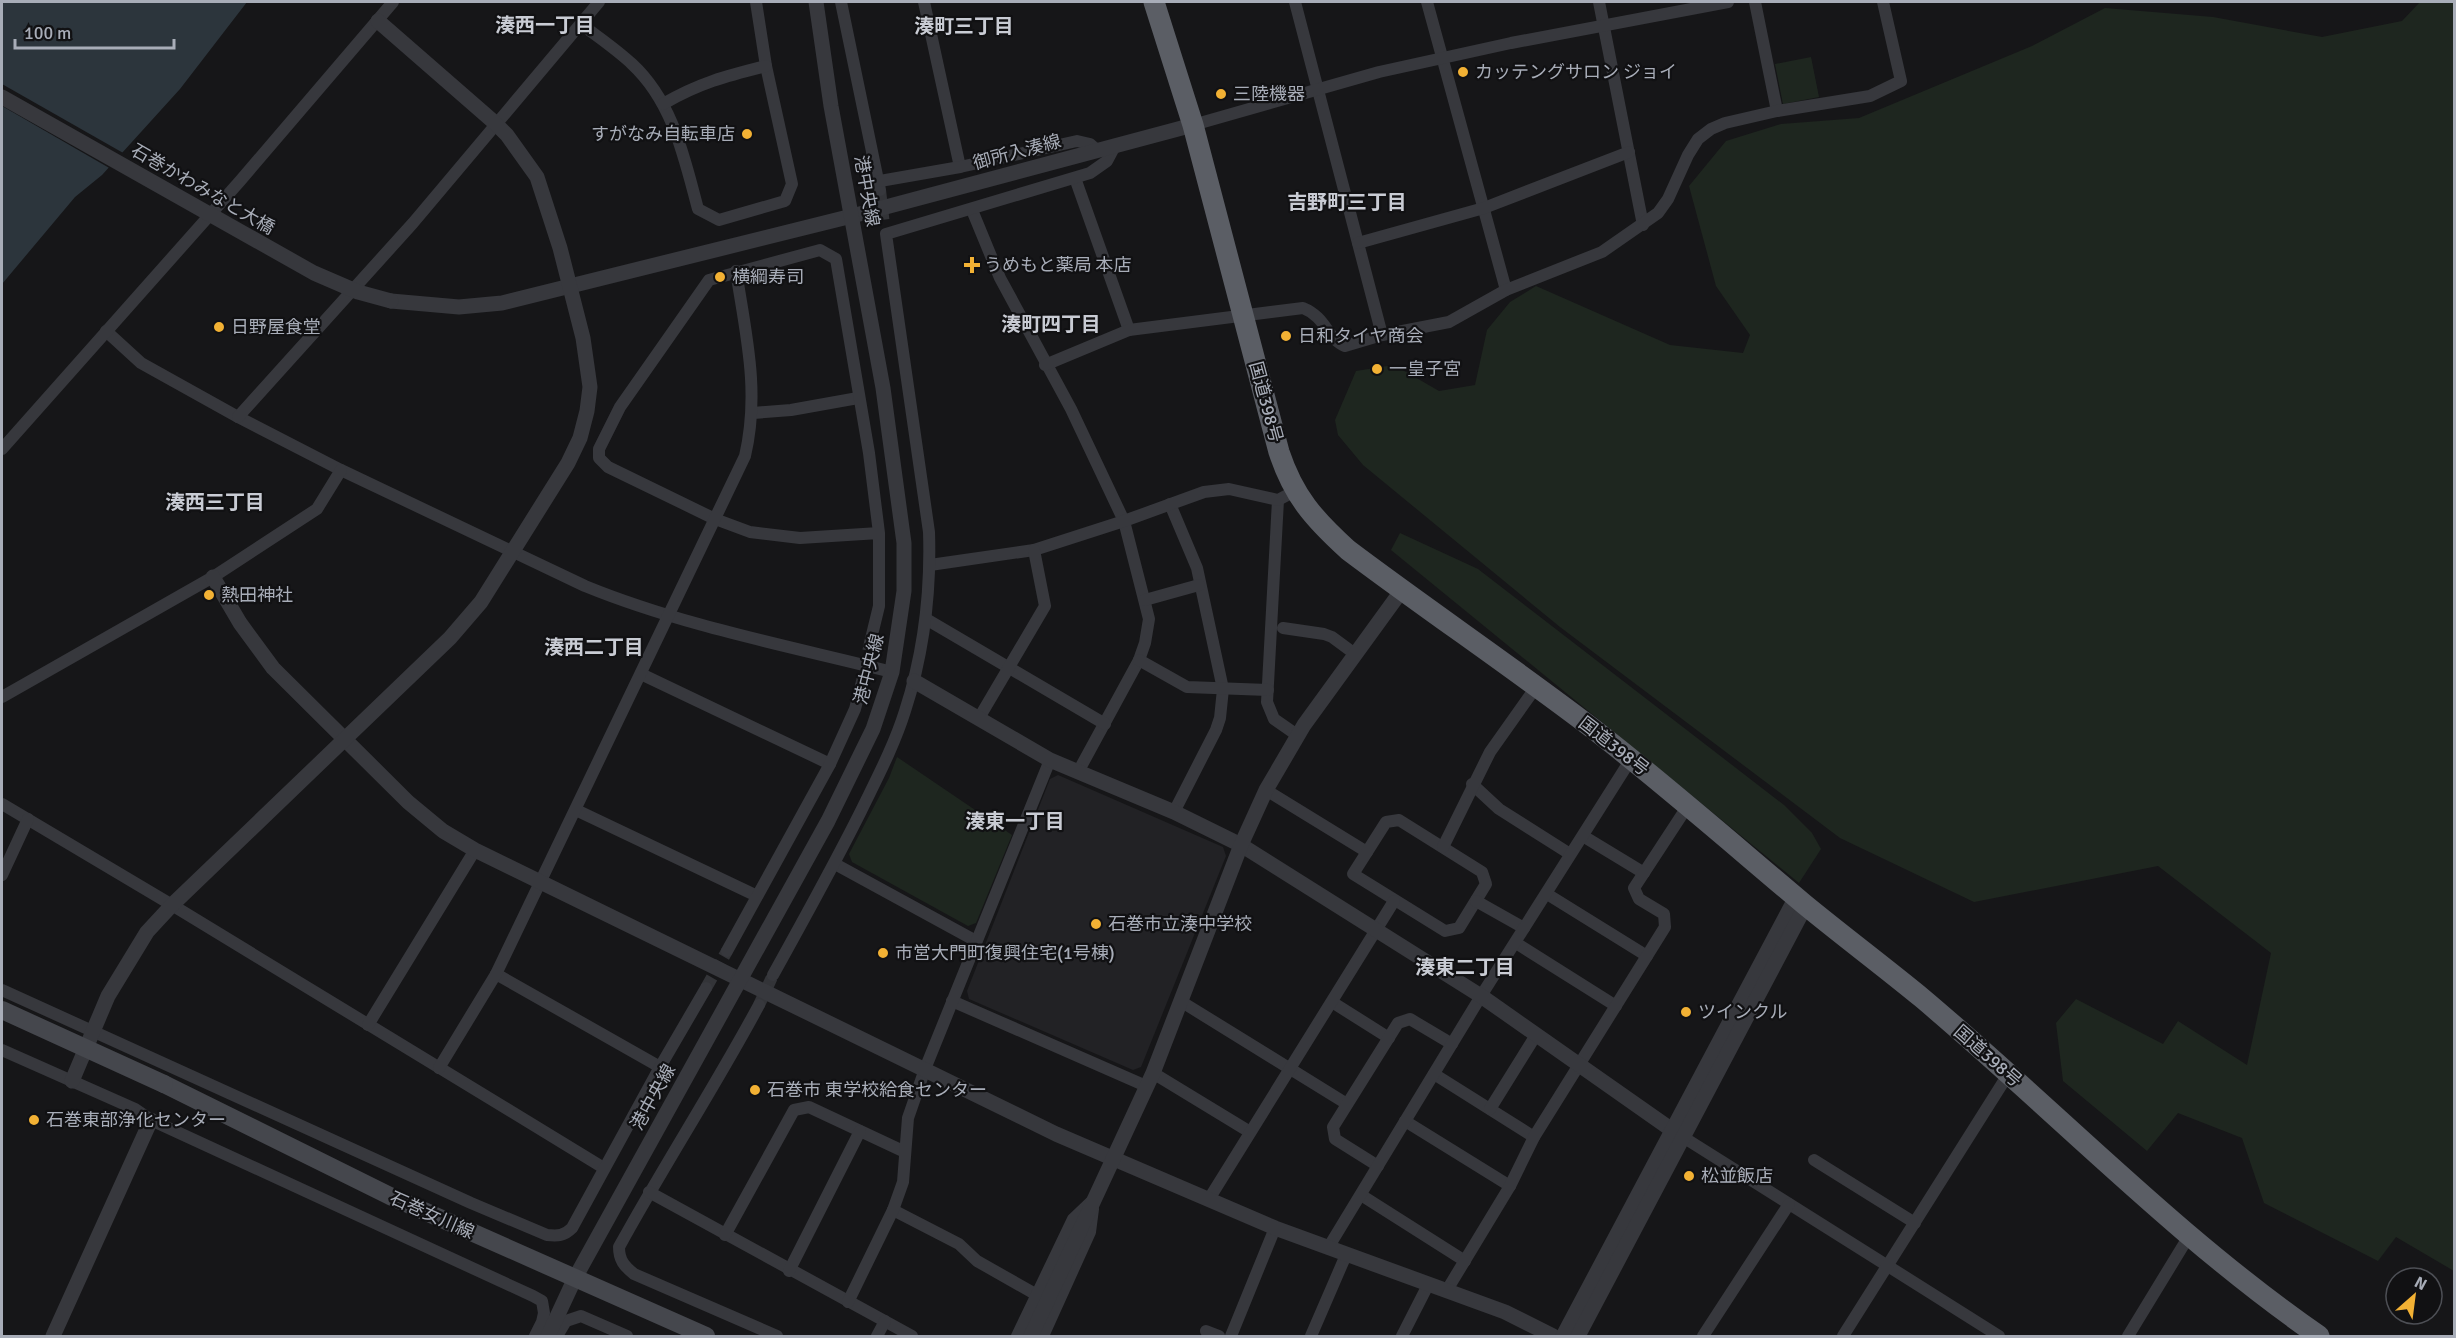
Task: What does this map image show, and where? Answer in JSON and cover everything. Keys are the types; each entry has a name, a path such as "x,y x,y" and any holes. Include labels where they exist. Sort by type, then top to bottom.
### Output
{"highway":[{"name":"国道398号","path":"1154,2 1193,125 1279,452 1287,495 1348,549 1536,687 1689,804 1801,901 1922,998 2009,1073 2189,1236 2281,1310 2319,1336"}],"main road":[{"name":"石巻女川線","path":"2,1010 164,1084 390,1196 706,1336"}],"street":[{"path":"2,449 393,2"},
{"path":"238,417 413,223 599,2"},
{"path":"581,24 632,64 650,84 663,104 680,141 698,209 719,220 785,201 792,184 766,66 756,2"},
{"name":"港中央線","path":"548,1336 575,1278 833,811 873,729 892,672 904,591 904,543 883,388 831,105 816,2"},
{"path":"841,2 880,186 1077,141 1090,144 1098,151"},
{"path":"924,2 960,166"},
{"path":"1295,2 1382,335"},
{"path":"1427,2 1506,290"},
{"path":"1599,2 1643,225"},
{"path":"1193,125 1379,72 1728,2"},
{"path":"1755,2 1777,111"},
{"path":"1045,365 1129,330 1303,308 1318,316 1340,344 1345,346 1382,335 1449,322 1506,290 1602,252 1643,225 1658,213 1668,199 1688,155 1698,139 1711,129 1725,123 1777,111 1870,96 1901,81 1883,2"},
{"path":"72,1081 108,996 147,932 172,905 450,638 481,602 568,463 580,438 590,387 588,361 560,248 537,177 507,135 495,123 378,21"},
{"path":"663,104 685,91 716,78 766,66"},
{"name":"石巻かわみなと大橋","path":"2,97 314,273 358,292 391,301 459,307 502,303 568,287"},
{"name":"御所入湊線","path":"568,287 852,216 1193,125"},
{"path":"773,975 835,864 883,766 905,712 927,619 929,532 885,229 972,210 1075,178 1098,169 1107,161 1115,146"},
{"path":"1358,243 1484,208 1629,152"},
{"path":"1075,178 1129,330"},
{"path":"972,210 1000,278 1071,410 1124,521 1145,600 1149,628 1139,660 1078,772"},
{"path":"870,643 879,606 879,533 872,472 836,259 820,250 709,280 620,407 599,449 598,458 608,467 715,519 750,532 800,538 879,533"},
{"path":"439,1068 496,974 745,456 753,413 750,361 736,271"},
{"path":"106,331 141,363 238,417 341,470 617,599 692,622 892,672"},
{"path":"753,413 791,410 858,398"},
{"path":"2,698 213,577 317,509 341,470"},
{"path":"930,565 1034,550 1203,492 1229,489 1287,495 1267,702 1274,719 1297,735"},
{"path":"1170,504 1197,567 1199,585 1223,688 1220,718 1216,730 1174,812"},
{"path":"979,718 1045,606 1034,550"},
{"path":"213,577 240,623 273,668 417,809 443,831 475,850 1056,1134 1275,1228 1505,1312 1553,1336"},
{"path":"1145,600 1199,585"},
{"path":"1031,1336 1149,1079 1182,1002 1241,845 1266,790 1297,735 1402,590"},
{"path":"927,619 1105,724"},
{"path":"1283,628 1332,637 1355,654"},
{"path":"1139,660 1187,687 1268,690"},
{"path":"641,674 830,764"},
{"path":"914,681 1050,760 1174,812 1241,845 1481,996 1678,1134 1995,1335"},
{"path":"727,951 830,764 855,709 861,686"},
{"path":"1443,847 1472,784 1490,752 1536,687"},
{"path":"1328,1248 1481,996 1631,759"},
{"path":"848,1302 893,1210 903,1182 908,1118 924,1069 1050,760"},
{"path":"1472,784 1499,809 1570,854"},
{"path":"1266,790 1366,852"},
{"path":"2,804 604,1168"},
{"path":"1447,1290 1510,1186 1534,1137 1665,927 1664,914 1639,899 1634,888 1689,804"},
{"path":"576,810 757,896"},
{"path":"2,874 28,819"},
{"path":"1399,820 1482,872 1486,884 1459,928 1445,932 1353,874 1366,852 1386,822 1399,820"},
{"path":"1583,836 1644,873"},
{"path":"368,1025 475,850"},
{"path":"835,864 976,941"},
{"path":"1547,894 1647,956"},
{"path":"1209,1199 1394,901"},
{"path":"1476,901 1524,928"},
{"path":"1578,1336 1621,1242 1801,901"},
{"path":"1516,943 1616,1006"},
{"path":"496,974 660,1068"},
{"path":"2,990 471,1203 547,1235 559,1236 567,1234 572,1228 706,988"},
{"path":"952,1001 1149,1079 1250,1132"},
{"path":"1182,1002 1347,1104"},
{"path":"1332,1002 1389,1038"},
{"path":"759,1005 722,1074 650,1192 620,1247 619,1257 634,1274 777,1336"},
{"path":"1378,1166 1335,1139 1333,1127 1398,1023 1410,1019 1452,1044"},
{"path":"1490,1109 1536,1035"},
{"path":"2,1050 135,1109 151,1120 533,1296 542,1301 544,1313 535,1336"},
{"path":"1843,1336 2009,1073"},
{"path":"1434,1074 1534,1137"},
{"path":"725,1235 794,1110 809,1107 905,1152"},
{"path":"57,1335 151,1120"},
{"path":"1405,1121 1510,1186"},
{"path":"789,1270 860,1131"},
{"path":"1814,1160 1915,1223"},
{"path":"650,1192 912,1336"},
{"path":"1361,1195 1465,1261"},
{"path":"1017,1336 1073,1219 1094,1198"},
{"path":"1043,1336 1090,1232 1094,1198"},
{"path":"1703,1336 1789,1204"},
{"path":"893,1210 959,1244 977,1261 1037,1295"},
{"path":"1232,1336 1275,1228"},
{"path":"2128,1336 2189,1236"},
{"path":"1563,1336 1621,1242"},
{"path":"1311,1336 1346,1255"},
{"path":"1402,1336 1428,1285"},
{"path":"557,1336 566,1322 581,1316 627,1336"},
{"path":"877,1336 885,1322"},
{"path":"1206,1331 1219,1336"}],"shaded area":[{"path":"2,2 247,2 180,89 102,175 75,197 2,284"},
{"path":"2420,2 2454,2 2454,1271 2396,1237 2378,1261 2264,1203 2242,1138 2178,1113 2147,1151 2063,1081 2056,1023 2076,999 2163,1044 2178,1021 2247,1065 2271,953 2158,866 1974,902 1840,838 1560,627 1363,465 1338,435 1335,420 1356,371 1394,365 1439,391 1475,385 1487,330 1510,302 1536,286 1670,345 1743,353 1750,335 1716,286 1689,186 1726,141 1781,124 1859,118 2032,46 2105,8 2213,17 2322,37 2402,21"},
{"path":"1811,57 1819,97 1783,104 1775,64"},
{"path":"1400,533 1478,569 1784,805 1812,833 1821,849 1799,883 1391,550"},
{"path":"897,757 1012,835 976,923 968,926 852,862 849,854 889,778"},
{"name":"石巻市立湊中学校","path":"1058,775 1223,847 1226,856 1141,1067 1133,1070 969,999 967,991 1050,779"}],"pier":[{"path":"2,84 125,154 111,169 2,106"}],"tunnel":[{"path":"880,190 884,225"},
{"path":"861,686 870,643"},
{"path":"706,988 727,951"},
{"path":"759,1005 773,975"}],"place":[{"name":"カッテングサロン ジョイ","path":"1463,72"},
{"name":"三陸機器","path":"1221,94"},
{"name":"すがなみ自転車店","path":"747,134"},
{"name":"うめもと薬局 本店","path":"972,265"},
{"name":"横綱寿司","path":"720,277"},
{"name":"日野屋食堂","path":"219,327"},
{"name":"日和タイヤ商会","path":"1286,336"},
{"name":"一皇子宮","path":"1377,369"},
{"name":"熱田神社","path":"209,595"},
{"name":"石巻市立湊中学校","path":"1096,924"},
{"name":"市営大門町復興住宅(1号棟)","path":"883,953"},
{"name":"ツインクル","path":"1686,1012"},
{"name":"石巻市 東学校給食センター","path":"755,1090"},
{"name":"石巻東部浄化センター","path":"34,1120"},
{"name":"松並飯店","path":"1689,1176"}],"district":[{"name":"湊西一丁目","path":"545,25"},
{"name":"湊町三丁目","path":"964,26"},
{"name":"吉野町三丁目","path":"1347,202"},
{"name":"湊町四丁目","path":"1051,324"},
{"name":"湊西三丁目","path":"215,502"},
{"name":"湊西二丁目","path":"594,647"},
{"name":"湊東一丁目","path":"1015,821"},
{"name":"湊東二丁目","path":"1465,967"}]}
